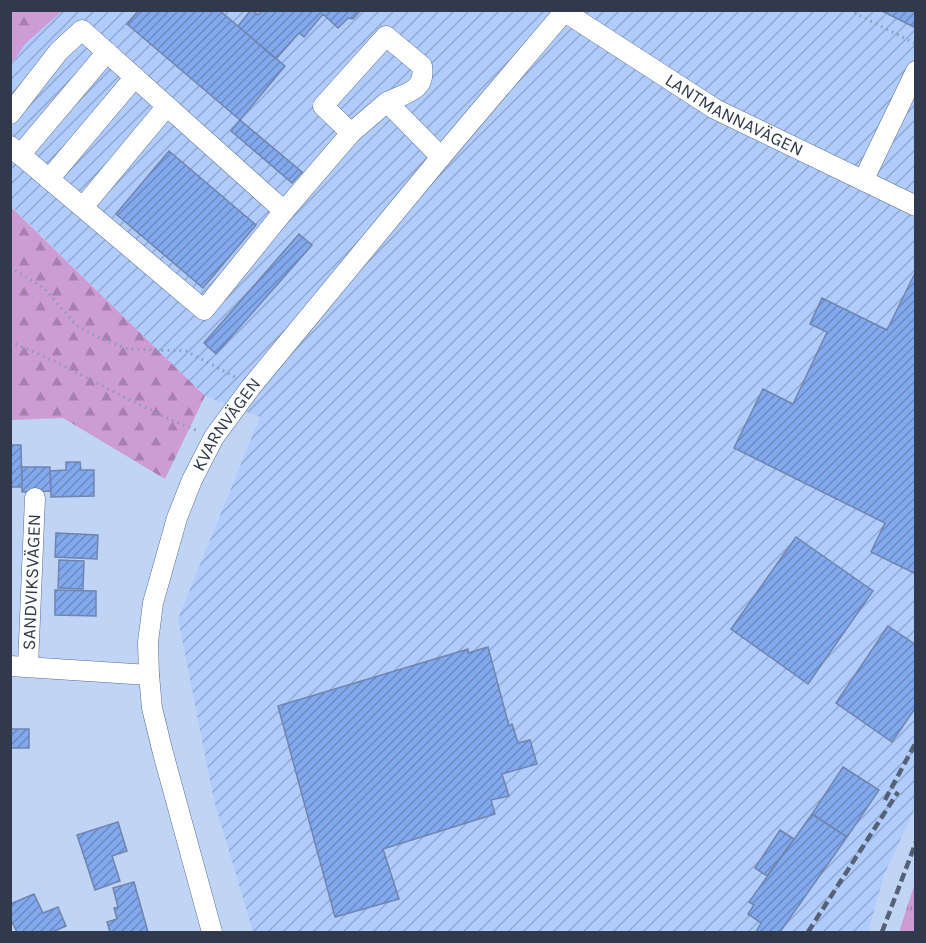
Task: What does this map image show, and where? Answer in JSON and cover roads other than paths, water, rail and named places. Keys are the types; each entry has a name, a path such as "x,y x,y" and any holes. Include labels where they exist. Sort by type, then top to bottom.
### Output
{"street":[{"name":"KVARNVÄGEN","path":"212,933 160,742 152,708 149,675 148,642 153,603 177,518 192,480 214,437 251,387 563,11"},
{"name":"LANTMANNAVÄGEN","path":"563,11 715,109 864,179 915,206"},
{"path":"10,114 59,51 82,30 284,211"},
{"path":"107,52 15,150 204,310 351,133 387,102 419,87 424,77 422,66 386,36 323,106 351,133"},
{"path":"864,179 910,98 915,71"},
{"path":"49,179 135,77"},
{"path":"387,102 441,157"},
{"path":"83,207 167,106"},
{"name":"SANDVIKSVÄGEN","path":"35,498 19,666 149,675"}],"railway":[{"path":"885,800 916,742"},
{"path":"808,932 898,792"},
{"path":"882,932 916,842"}]}
